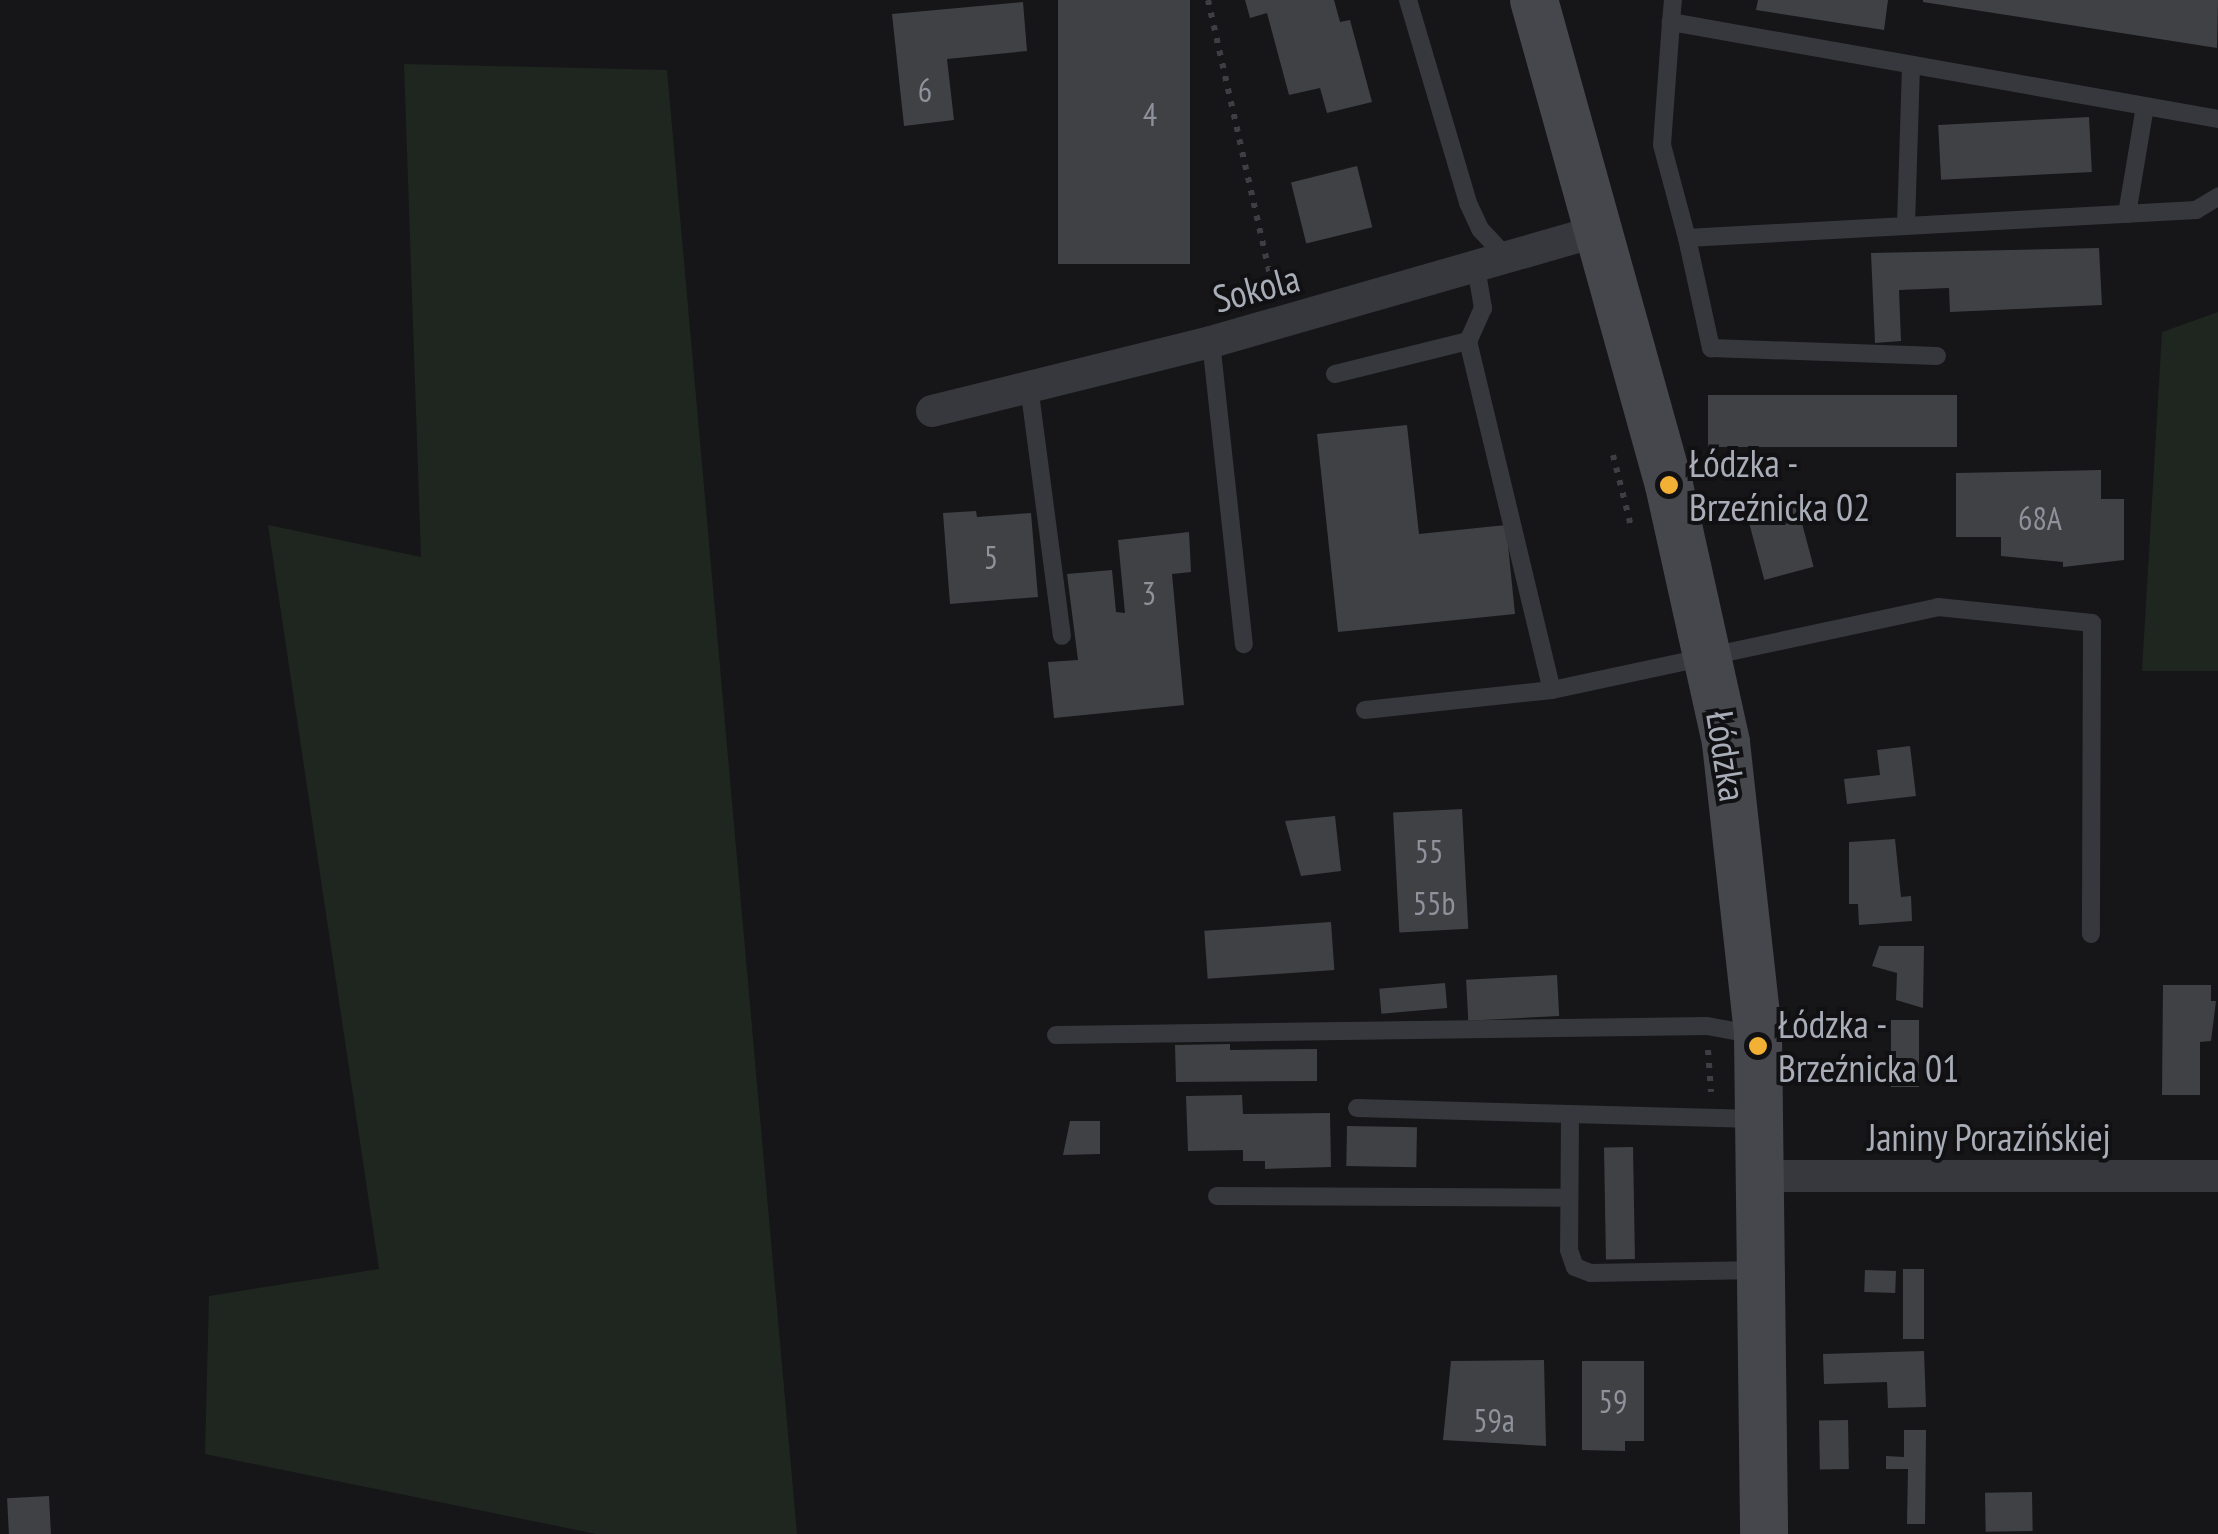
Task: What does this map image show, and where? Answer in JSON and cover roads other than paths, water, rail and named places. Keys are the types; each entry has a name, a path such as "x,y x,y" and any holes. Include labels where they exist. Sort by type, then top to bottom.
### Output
{"main road":[{"name":"Łódzka","path":"1534,0 1710,652 1742,864 1758,1035 1764,1534"}],"street":[{"name":"Sokola","path":"932,411 1211,342 1598,231"},
{"name":"Janiny Porazińskiej","path":"1761,1176 2218,1176"}],"lane":[{"path":"1408,0 1468,203 1492,262 1483,308 1468,341 1552,690"},
{"path":"1674,0 1662,145 1710,348 1937,356"},
{"path":"1672,22 1912,68 2218,119"},
{"path":"1906,225 1912,68"},
{"path":"2126,214 2144,107"},
{"path":"1687,238 2196,210 2218,197"},
{"path":"1334,374 1468,341"},
{"path":"1211,342 1244,644"},
{"path":"1029,386 1062,636"},
{"path":"1365,710 1552,690 1710,652 1938,607 2092,624 2091,934"},
{"path":"1056,1035 1706,1026 1758,1035"},
{"path":"1357,1108 1760,1120"},
{"path":"1570,1116 1571,1262 1583,1272 1759,1270"},
{"path":"1217,1196 1568,1198"}],"place":[{"name":"Łódzka - Brzeźnicka 02","path":"1669,485"},
{"name":"Łódzka - Brzeźnicka 01","path":"1758,1046"}]}
